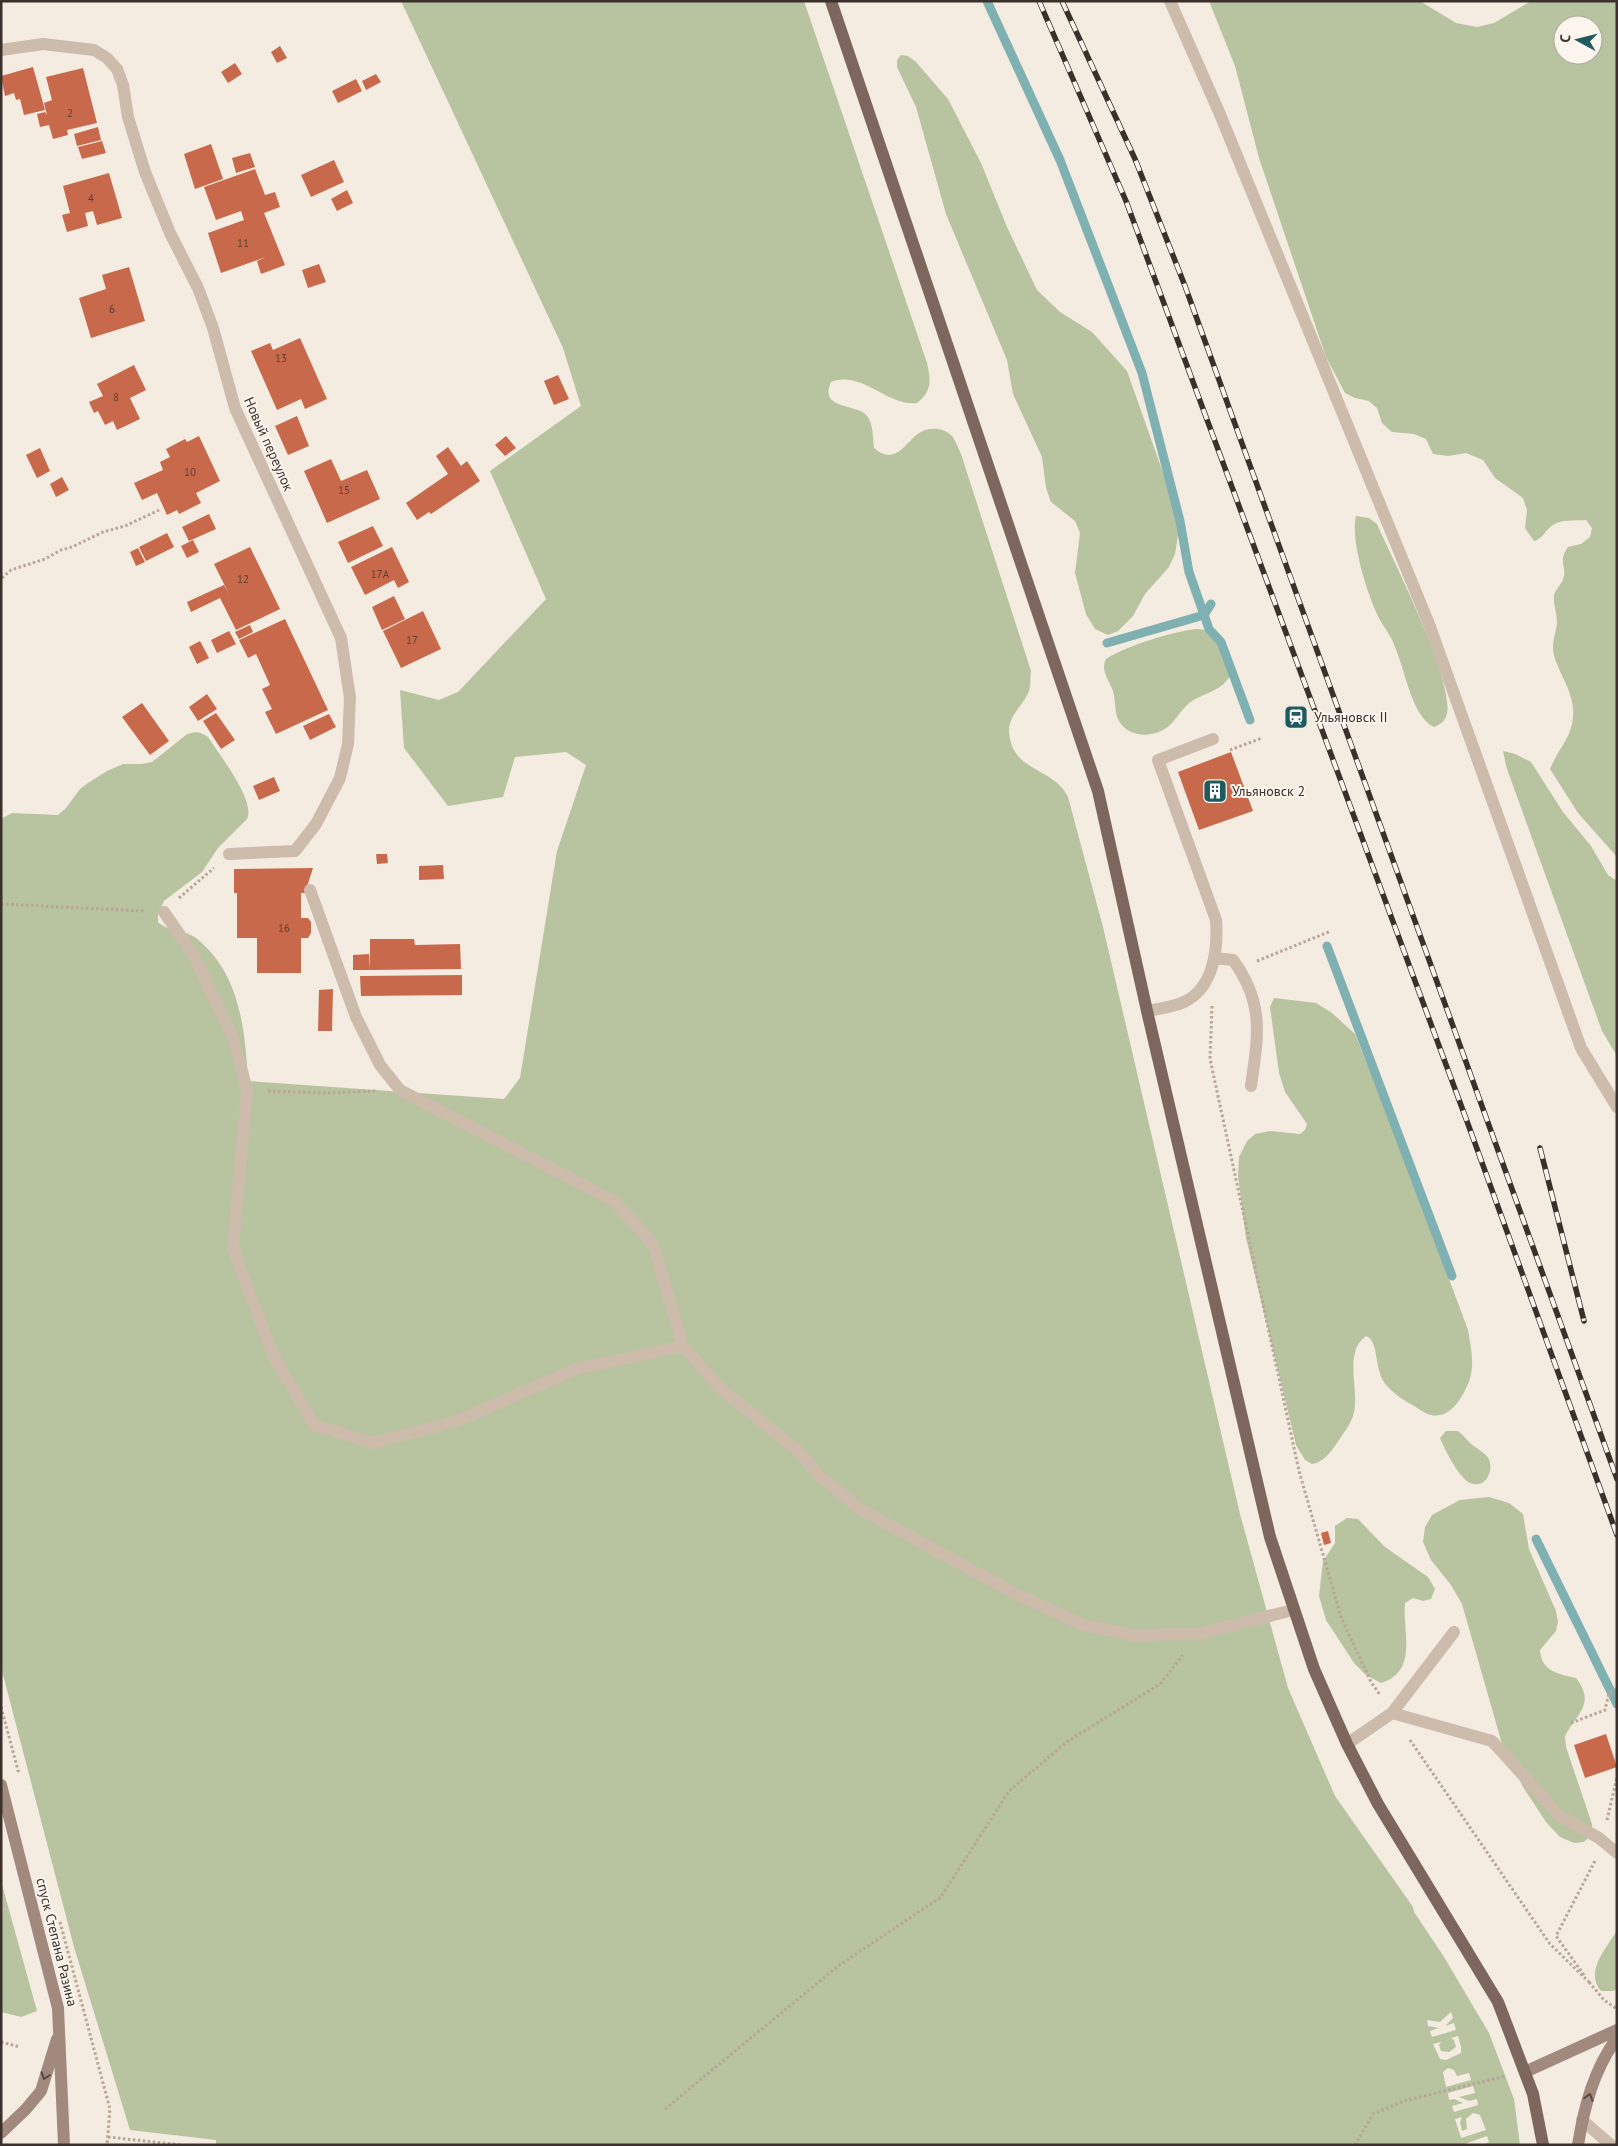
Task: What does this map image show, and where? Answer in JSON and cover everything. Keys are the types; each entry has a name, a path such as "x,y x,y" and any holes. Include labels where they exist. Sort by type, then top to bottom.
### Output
{"main road":[{"path":"831,1 1098,791 1147,1012 1270,1537 1293,1610 1314,1669 1378,1804 1498,2002 1533,2094 1543,2145"},
{"name":"спуск Степана Разина","path":"1,1785 54,1984 60,2030 63,2143"},
{"path":"1,2133 26,2109 40,2091 60,2030"},
{"path":"1525,2072 1617,2030"},
{"path":"1578,2145 1582,2120 1596,2074 1617,2038"}],"street":[{"path":"1170,1 1219,112 1429,624 1581,1048 1617,1107"},
{"name":"Новый переулок","path":"1,50 43,44 94,50 107,58 117,69 123,85 128,117 145,172 170,233 198,288 213,328 235,408 341,638 350,698 348,744 340,778 336,786 316,824 295,851 229,854"},
{"path":"1147,1012 1184,1002 1196,994 1205,982 1214,958 1217,935 1216,920 1158,760 1213,739"},
{"path":"310,890 356,1017 380,1065 400,1090 614,1201 653,1244 683,1346 719,1387 800,1452 820,1476 860,1509 1012,1592 1083,1626 1133,1635 1198,1634 1293,1610"},
{"path":"164,912 194,954 233,1037 247,1090 234,1250 274,1357 314,1424 373,1443 456,1421 576,1369 683,1346"},
{"path":"1214,958 1233,960 1243,974 1253,995 1258,1041 1251,1086"},
{"path":"1348,1744 1392,1714 1454,1632"},
{"path":"1392,1714 1492,1741 1560,1816 1603,1841 1617,1854"},
{"path":"1582,2120 1611,2145"}],"path":[{"path":"2,578 11,570 45,559 61,550 72,547 103,532 125,526 159,510"},
{"path":"1229,750 1262,738"},
{"path":"1,904 164,912 229,854"},
{"path":"1268,956 1330,932"},
{"path":"1205,982 1213,1010 1210,1059 1299,1471 1341,1617 1371,1682 1392,1714 1550,1944 1589,1982"},
{"path":"247,1090 325,1093 400,1090"},
{"path":"665,2109 838,1966 941,1897 1009,1790 1068,1741 1160,1684 1198,1634"},
{"path":"1571,1723 1605,1710 1613,1691"},
{"path":"1617,1778 1601,1848 1556,1936 1604,2000 1617,2009"},
{"path":"1,2042 20,2047"},
{"path":"1355,2145 1373,2114 1404,2101 1525,2072"},
{"path":"107,2145 108,2137 181,2145"}],"green space":[{"path":"401,1 804,1 927,363 929,375 928,390 917,403 895,400 864,384 843,380 831,382 828,391 830,398 868,417 872,428 874,448 886,455 895,454 917,434 932,429 948,432 956,442 961,454 1031,671 1029,691 1009,726 1012,745 1025,763 1062,787 1068,797 1103,927 1240,1514 1288,1688 1335,1796 1413,1907 1414,1912 1444,1957 1489,2033 1514,2099 1520,2145 1482,2145 1489,2142 1487,2136 1462,2145 216,2145 216,2140 130,2130 74,1947 1,1667 1,819 12,813 58,815 66,808 80,789 107,771 123,764 152,762 186,735 197,732 205,735 228,766 242,790 248,811 247,819 218,848 202,872 164,901 158,914 158,922 166,927 196,938 211,952 222,968 231,985 242,1022 248,1081 504,1099 520,1078 557,851 586,765 566,752 515,757 503,797 448,806 404,748 400,690 439,700 458,692 546,599 490,471 581,406 563,348","holes":["1451,2012 1453,2018 1445,2026 1454,2023 1456,2030 1432,2037 1430,2031 1439,2028 1428,2026 1427,2020 1440,2022","1458,2036 1461,2053 1446,2060 1440,2059 1433,2044 1441,2042 1439,2045 1441,2051 1449,2052 1456,2047 1454,2040 1451,2038","1448,2068 1454,2070 1457,2076 1469,2073 1471,2080 1446,2087 1443,2072","1473,2086 1475,2093 1459,2097 1469,2101 1477,2099 1478,2105 1454,2112 1452,2106 1463,2103 1454,2099 1449,2100 1448,2093","1473,2113 1480,2115 1486,2130 1461,2138 1455,2119 1462,2117 1460,2122 1462,2131 1467,2129 1466,2119"]},
{"path":"1209,1 1420,1 1456,23 1477,27 1494,23 1531,1 1617,1 1617,857 1578,813 1550,769 1570,731 1573,717 1570,694 1554,654 1553,644 1557,622 1554,595 1564,575 1563,557 1565,552 1568,547 1581,544 1590,537 1592,528 1586,520 1560,522 1553,525 1540,538 1534,541 1525,528 1527,510 1523,498 1495,478 1483,460 1466,453 1448,456 1433,454 1426,439 1414,434 1392,432 1382,423 1377,408 1369,401 1355,398 1345,393 1326,357 1259,158 1235,66"},
{"path":"901,55 908,56 916,62 948,99 981,163 1007,227 1037,290 1060,312 1092,332 1127,371 1167,484 1179,529 1175,554 1169,567 1145,594 1133,616 1118,631 1108,635 1095,629 1086,614 1075,573 1080,533 1075,521 1051,502 1046,488 1042,457 1013,394 1007,360 946,214 916,107 897,67 897,60"},
{"path":"1356,516 1369,518 1377,524 1432,648 1447,698 1447,714 1442,722 1434,727 1426,722 1420,714 1410,692 1394,643 1380,620 1370,598 1358,554 1355,527"},
{"path":"1197,629 1213,633 1224,642 1227,648 1232,671 1224,684 1193,700 1170,725 1158,732 1143,735 1136,734 1123,727 1117,718 1113,691 1104,667 1106,659 1125,649 1150,640"},
{"path":"1503,751 1515,754 1531,762 1563,812 1591,846 1608,875 1617,881 1617,1056 1602,1031 1507,769"},
{"path":"1274,998 1316,1003 1332,1013 1355,1034 1400,1147 1468,1330 1472,1358 1470,1379 1458,1402 1443,1414 1431,1415 1403,1400 1387,1386 1380,1373 1373,1344 1366,1336 1359,1343 1353,1362 1355,1406 1352,1419 1329,1454 1312,1464 1305,1460 1296,1445 1246,1238 1238,1176 1239,1157 1247,1141 1255,1134 1270,1131 1300,1134 1305,1130 1307,1124 1285,1092 1279,1073 1270,1007"},
{"path":"1446,1431 1458,1431 1487,1456 1490,1461 1490,1472 1485,1481 1476,1484 1470,1483 1461,1476 1440,1438"},
{"path":"1489,1497 1509,1503 1523,1514 1529,1549 1556,1611 1558,1622 1556,1631 1540,1650 1541,1657 1547,1667 1557,1673 1576,1678 1582,1687 1584,1702 1582,1708 1565,1736 1566,1747 1592,1824 1592,1834 1584,1842 1574,1843 1560,1837 1546,1822 1523,1787 1502,1744 1462,1604 1451,1585 1431,1560 1423,1542 1425,1527 1432,1515 1460,1500"},
{"path":"1347,1518 1358,1519 1385,1547 1428,1577 1435,1589 1431,1599 1423,1601 1413,1598 1405,1603 1405,1660 1400,1670 1393,1677 1381,1683 1366,1675 1354,1663 1326,1620 1319,1596 1323,1561 1335,1543 1335,1526"},
{"path":"1,1881 37,2011 21,2017 1,2012"},
{"path":"1617,1930 1617,1989 1601,1991 1596,1984 1596,1968 1603,1952"}],"building":[{"path":"280,46 287,58 277,63 271,52"},
{"path":"235,63 242,74 228,83 221,72"},
{"path":"33,67 45,110 24,115 20,99 16,100 14,93 5,96 1,76"},
{"path":"83,68 97,123 67,130 68,135 53,139 49,125 40,127 37,114 45,112 47,115 44,103 52,100 46,77"},
{"path":"376,74 381,82 366,90 362,81"},
{"path":"356,79 362,91 338,103 332,91"},
{"path":"98,127 101,140 77,146 74,134"},
{"path":"102,141 106,153 82,159 78,147"},
{"path":"211,144 223,179 195,189 184,154"},
{"path":"250,153 255,167 236,173 232,158"},
{"path":"334,160 344,182 311,197 301,175"},
{"path":"255,169 265,195 275,192 280,207 264,213 285,265 261,274 257,261 266,257 221,273 208,233 244,220 241,211 216,220 204,187"},
{"path":"109,173 122,218 97,225 93,211 85,213 88,226 67,232 62,215 70,213 63,186"},
{"path":"347,190 353,203 337,211 331,199"},
{"path":"319,264 326,282 308,288 302,270"},
{"path":"129,267 145,321 91,338 79,298 106,289 102,275"},
{"path":"300,338 327,399 305,409 301,399 277,410 251,351 270,343 273,350"},
{"path":"134,365 146,390 130,398 140,419 117,430 113,421 105,425 98,411 94,413 89,402 103,396 97,384"},
{"path":"558,375 569,399 554,405 544,381"},
{"path":"297,416 309,446 288,455 275,426"},
{"path":"199,436 220,481 196,493 201,503 179,514 177,510 167,515 157,493 142,500 134,483 163,470 160,462 170,457 166,449 185,439 187,442"},
{"path":"506,436 516,448 505,456 495,445"},
{"path":"448,447 461,466 467,461 480,481 431,514 429,512 417,520 406,503 448,474 436,456"},
{"path":"40,448 50,471 37,478 26,455"},
{"path":"331,459 341,481 367,470 380,499 327,523 304,471"},
{"path":"62,477 69,490 56,497 50,484"},
{"path":"209,514 216,529 189,541 182,527"},
{"path":"373,526 383,546 348,563 338,542"},
{"path":"167,533 174,547 146,561 139,547"},
{"path":"193,540 199,552 187,558 181,546"},
{"path":"250,547 280,609 236,630 220,598 191,612 187,602 224,585 229,594 214,564"},
{"path":"392,547 409,582 398,588 394,580 365,595 351,567"},
{"path":"138,548 145,562 136,566 130,552"},
{"path":"394,596 405,619 382,630 372,607"},
{"path":"423,611 441,649 401,668 383,631"},
{"path":"285,619 328,710 276,734 265,712 272,709 262,689 270,685 256,654 248,658 239,640"},
{"path":"250,625 253,632 239,639 235,632"},
{"path":"229,631 236,644 217,653 211,640"},
{"path":"200,641 209,658 197,664 189,647"},
{"path":"207,694 217,709 198,721 189,707"},
{"path":"142,703 169,741 150,755 122,717"},
{"path":"216,713 235,740 221,749 203,721"},
{"path":"329,714 336,727 310,740 303,726"},
{"name":"Ульяновск 2","path":"1231,752 1253,811 1199,830 1178,772"},
{"path":"274,777 280,791 259,800 253,786"},
{"path":"376,854 387,854 388,863 377,864"},
{"path":"443,865 444,879 419,880 419,866"},
{"path":"313,868 305,893 301,893 301,918 308,918 311,922 311,933 308,938 301,938 301,973 257,973 257,938 237,938 237,893 234,893 234,869"},
{"path":"370,939 414,939 415,945 460,944 461,969 370,970"},
{"path":"369,954 370,970 353,970 353,955"},
{"path":"462,975 462,995 361,996 360,976"},
{"path":"333,989 332,1031 318,1031 319,990"},
{"path":"1328,1531 1331,1543 1324,1545 1321,1533"},
{"path":"1606,1734 1617,1767 1585,1778 1574,1745"}],"waterway":[{"path":"987,1 1060,160 1142,373 1180,521 1189,572 1209,629 1221,642 1250,720"},
{"path":"1107,643 1204,615 1211,604"},
{"path":"1327,946 1452,1276"},
{"path":"1536,1539 1617,1704"}],"railway":[{"path":"1039,1 1126,201 1468,1124 1617,1535"},
{"path":"1062,1 1135,159 1185,286 1617,1479"},
{"path":"1540,1148 1584,1321"}],"place":[{"name":"Ульяновск II","path":"1296,717"},
{"name":"Ульяновск 2","path":"1215,791"}]}
